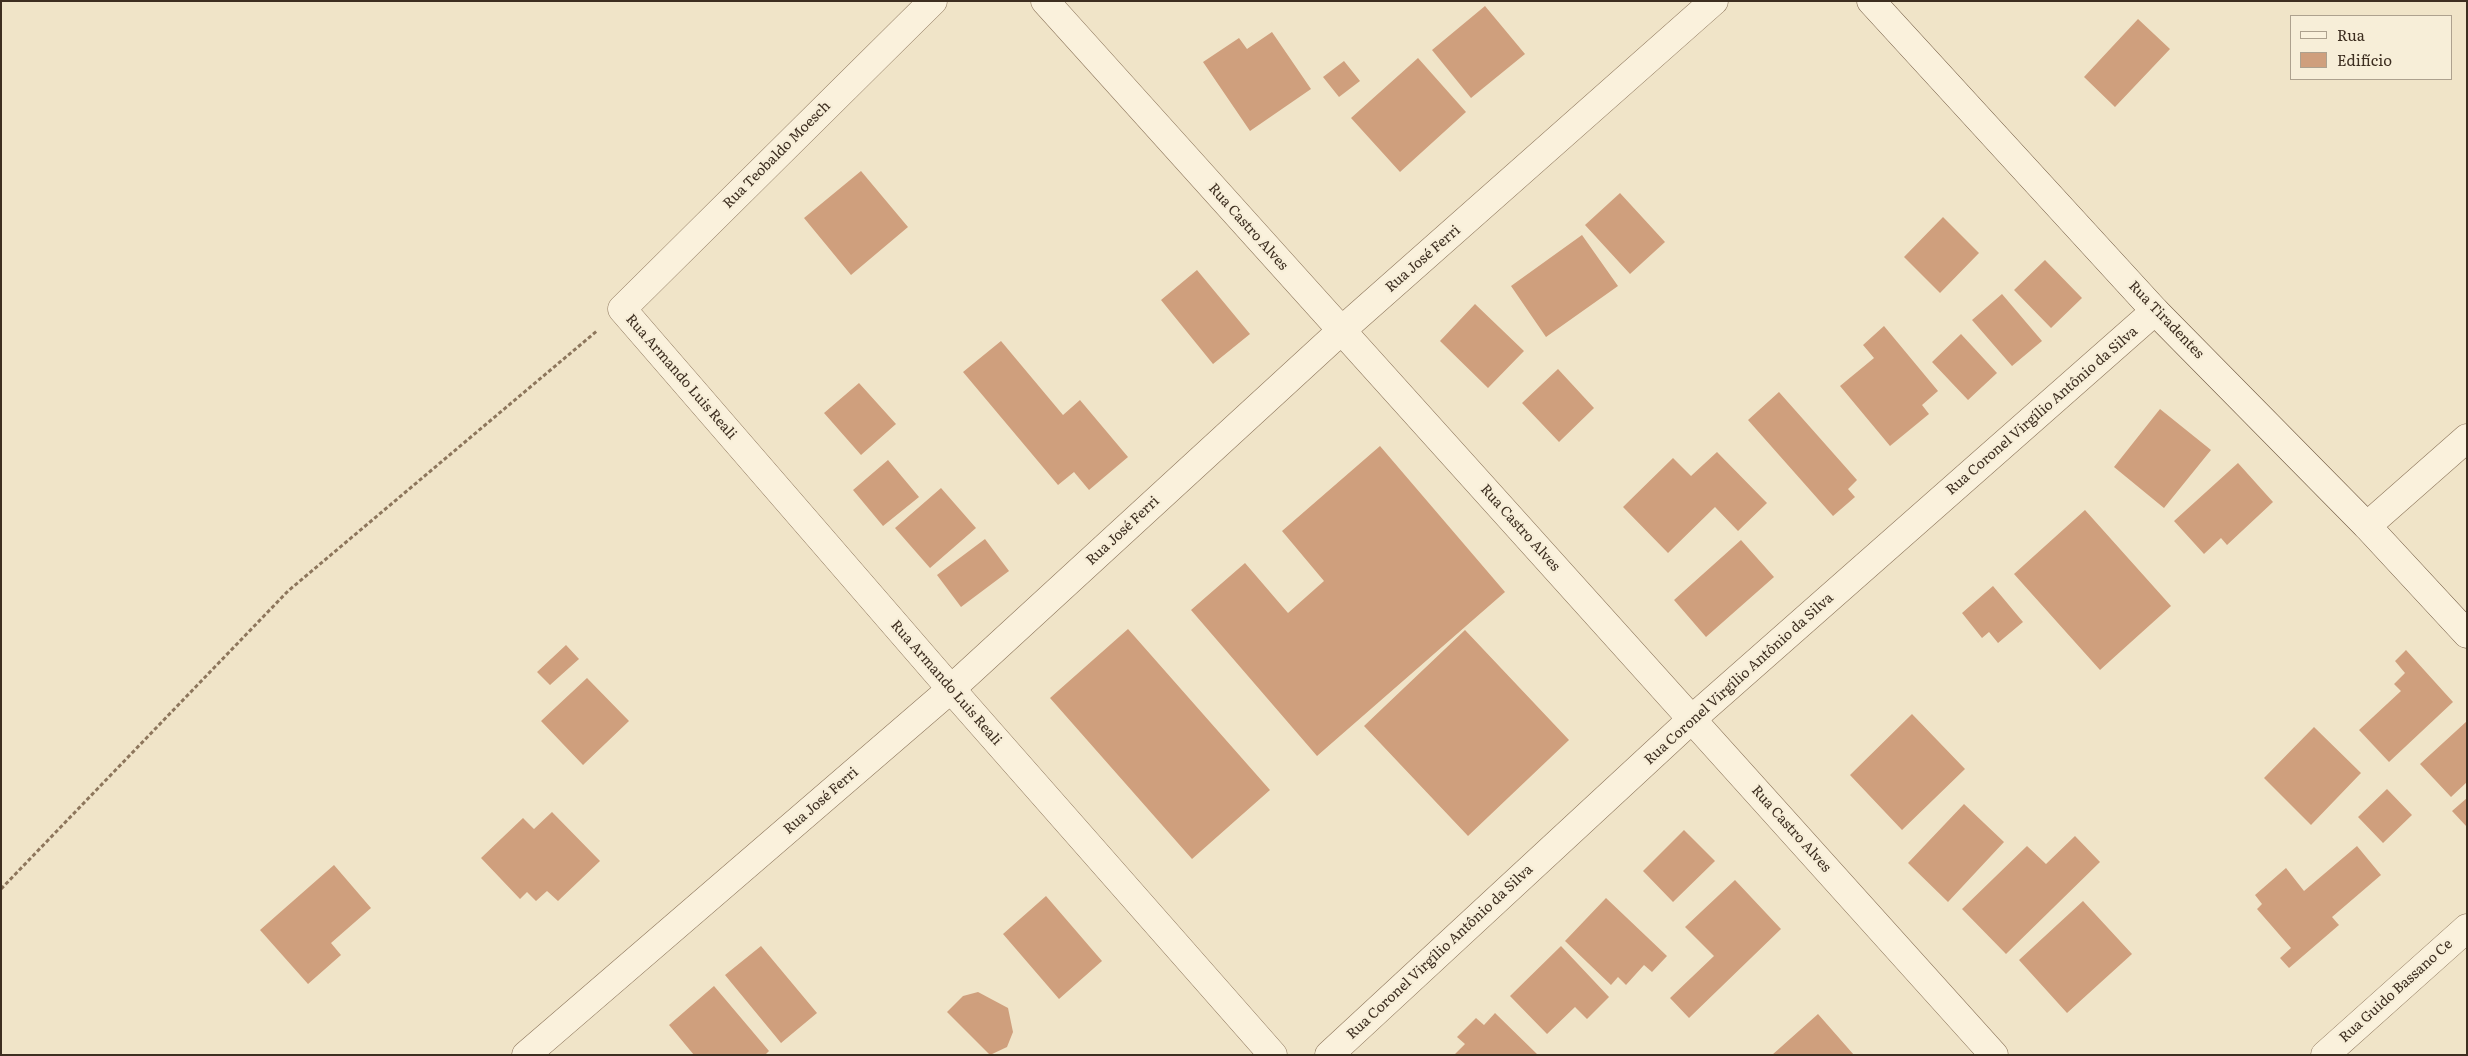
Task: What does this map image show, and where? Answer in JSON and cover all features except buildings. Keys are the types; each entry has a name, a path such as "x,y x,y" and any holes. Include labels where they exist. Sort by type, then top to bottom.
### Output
{"street":[{"name":"Rua Teobaldo Moesch","path":"622,309 933,1"},
{"name":"Rua Castro Alves","path":"1045,1 1994,1055"},
{"name":"Rua José Ferri","path":"526,1055 951,689 1342,330 1714,1"},
{"name":"Rua Tiradentes","path":"1870,1 2155,311 2367,526 2467,634"},
{"name":"Rua Armando Luis Reali","path":"622,309 951,689 1273,1055"},
{"name":"Rua Coronel Virgílio Antônio da Silva","path":"1329,1055 1692,719 2155,311"},
{"path":"2367,526 2467,438"},
{"name":"Rua Guido Bassano Ce","path":"2324,1055 2467,928"}],"path":[{"path":"1,889 288,591 622,309"}]}
